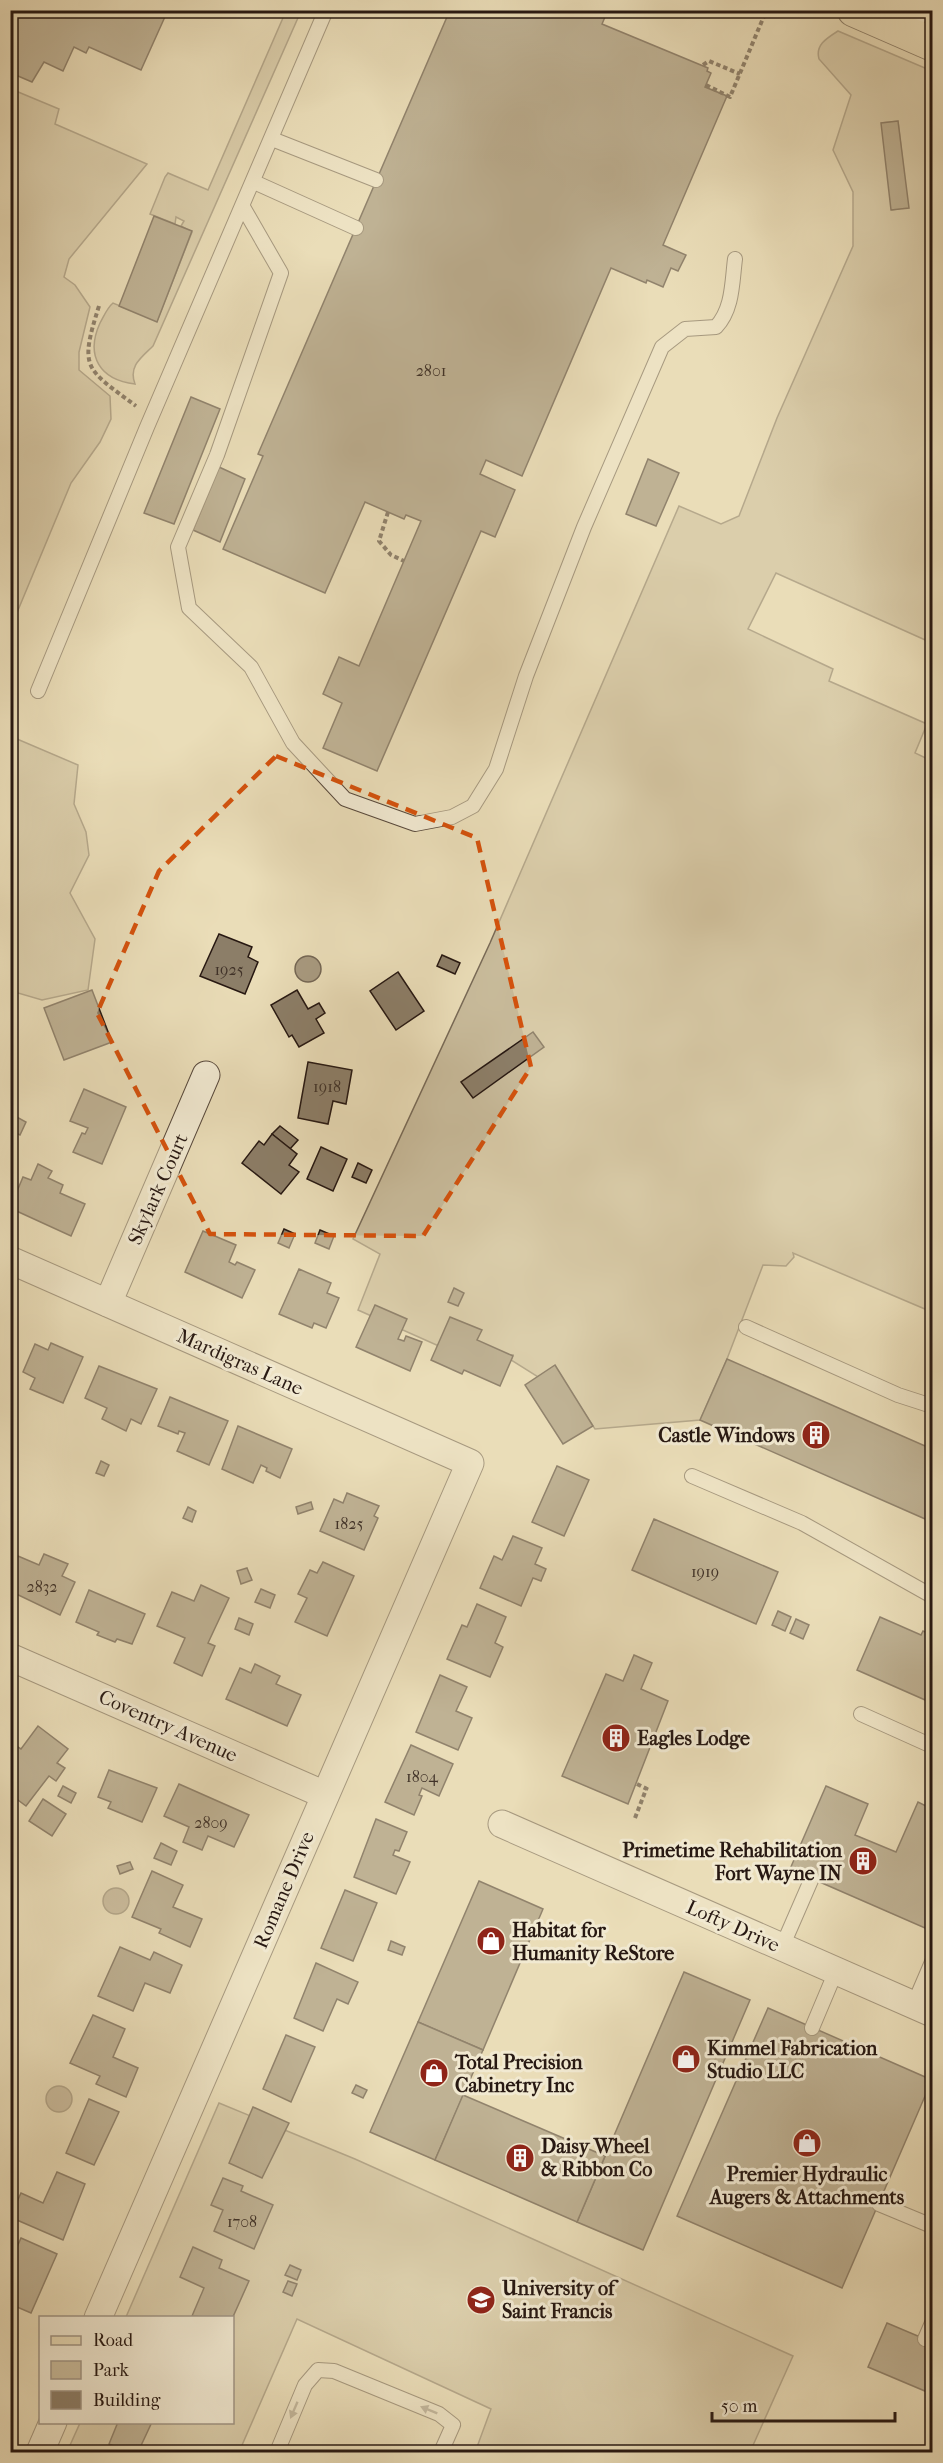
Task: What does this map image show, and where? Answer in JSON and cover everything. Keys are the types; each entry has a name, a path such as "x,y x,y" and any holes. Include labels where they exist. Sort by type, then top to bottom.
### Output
{"main road":[{"path":"854,10 922,30"}],"street":[{"name":"Skylark Court","path":"108,1303 206,1075"},
{"name":"Mardigras Lane","path":"10,1260 470,1463"},
{"name":"Romane Drive","path":"99,2316 470,1463"},
{"name":"Coventry Avenue","path":"10,1657 326,1796"},
{"name":"Lofty Drive","path":"501,1824 923,2008"},
{"path":"40,2452 52,2424"}],"lane":[{"path":"38,691 151,418 326,10"},
{"path":"272,139 376,180"},
{"path":"254,182 356,228"},
{"path":"243,207 281,273 217,455 178,547 189,608 251,667 293,743 345,799 415,824 452,817 473,806 496,769 538,644 584,527 662,347 685,329 716,327 723,319 729,304 735,259"},
{"path":"746,1327 898,1395 933,1406"},
{"path":"692,1476 802,1523 933,1596"},
{"path":"861,1714 933,1746"},
{"path":"782,1947 812,1878"},
{"path":"923,2008 933,1962"},
{"path":"812,2028 836,1971"},
{"path":"879,2204 933,2226"},
{"path":"925,2339 933,2323"},
{"path":"276,2452 305,2385 318,2370 334,2371 439,2414 453,2425 441,2452"}],"path":[{"path":"706,85 730,97 765,16"},
{"path":"703,65 709,61 716,62 740,74"},
{"path":"99,306 87,352 91,369 151,418"},
{"path":"388,512 379,540 391,555 404,561"},
{"path":"635,1818 647,1788 637,1784"}],"highlighted area":[{"path":"276,756 477,838 531,1067 423,1236 210,1234 97,1013 159,871"}],"green space":[{"path":"286,11 301,11 153,346 135,367 133,378 135,384 123,382 105,372 95,356 94,346 100,323 113,303 157,321 192,232 181,226 184,221 176,217 175,224 150,214 165,177 168,173 208,190"},
{"path":"838,31 932,71 932,643 776,573 748,629 833,669 829,681 927,724 915,753 932,761 932,1312 793,1253 794,1257 786,1266 763,1265 727,1359 700,1420 595,1429 555,1368 538,1377 511,1360 513,1355 441,1347 358,1310 380,1254 353,1239 490,943 679,506 721,524 739,516 777,418 853,246 853,192 833,150 851,95 819,59 818,54 823,42","holes":["898,121 908,207 892,210 882,123"]},
{"path":"11,89 59,109 55,124 147,164 69,259 64,277 75,285 90,307 79,352 79,370 110,396 111,419 100,442 71,483 11,627"},
{"path":"10,736 78,765 74,804 86,832 89,855 70,893 95,939 88,990 42,1000 11,991"},
{"name":"University of Saint Francis","path":"219,2103 355,2159 793,2356 750,2452 478,2452 477,2447 491,2409 297,2319 239,2452 67,2452 80,2424 234,2424 234,2316 126,2316"}],"shaded area":[{"path":"308,956 317,960 321,969 317,978 308,982 299,978 295,969 299,960"},
{"path":"116,1888 125,1892 129,1901 125,1910 116,1914 107,1910 103,1901 107,1892"},
{"path":"59,2086 68,2090 72,2099 68,2108 59,2112 50,2108 46,2099 50,2090"}],"building":[{"path":"10,10 168,10 141,70 89,47 86,53 74,47 63,71 44,62 32,82 11,73 10,75"},
{"path":"450,10 608,10 602,24 708,68 707,71 711,73 705,87 727,96 663,245 686,255 678,271 671,268 663,287 647,280 646,283 611,268 522,476 486,460 480,474 515,490 495,537 481,531 377,771 323,748 342,703 323,694 339,657 359,666 421,521 406,515 404,519 365,502 325,593 223,549 263,456 258,454"},
{"path":"898,121 909,208 891,210 881,123"},
{"path":"154,216 192,231 157,322 119,306"},
{"path":"191,397 220,409 174,524 144,513"},
{"path":"648,459 679,473 656,526 626,514"},
{"path":"219,467 245,479 220,542 193,530"},
{"path":"219,934 252,947 248,957 258,962 245,994 200,976"},
{"path":"442,955 460,963 455,974 437,966"},
{"path":"398,972 424,1011 396,1030 370,991"},
{"path":"92,990 112,1042 64,1060 44,1008"},
{"path":"297,990 308,1009 319,1003 325,1013 316,1019 324,1033 299,1047 292,1035 289,1037 271,1005"},
{"path":"533,1032 544,1047 473,1098 461,1082"},
{"path":"308,1062 352,1070 346,1104 333,1101 328,1124 298,1118"},
{"path":"84,1089 126,1107 102,1164 73,1152 82,1133 85,1134 88,1128 70,1121"},
{"path":"13,1115 26,1122 20,1135 10,1130"},
{"path":"280,1126 298,1140 290,1149 272,1134"},
{"path":"272,1134 297,1154 289,1165 299,1172 281,1194 242,1163 259,1141 264,1145"},
{"path":"321,1147 347,1159 333,1191 307,1179"},
{"path":"358,1163 372,1170 366,1183 352,1177"},
{"path":"38,1164 52,1171 48,1178 63,1185 60,1193 85,1204 71,1236 10,1208 23,1177 31,1180"},
{"path":"284,1229 295,1234 289,1248 278,1243"},
{"path":"320,1230 334,1236 329,1249 315,1243"},
{"path":"203,1231 236,1245 229,1262 235,1265 237,1262 255,1270 242,1298 185,1272"},
{"path":"299,1269 331,1283 327,1293 339,1298 326,1328 314,1323 312,1328 279,1314"},
{"path":"454,1288 464,1293 458,1306 448,1302"},
{"path":"375,1305 407,1319 398,1339 404,1341 406,1336 422,1342 410,1371 356,1347"},
{"path":"450,1317 482,1330 477,1340 513,1356 500,1386 464,1370 462,1374 431,1360"},
{"path":"51,1343 83,1357 63,1403 30,1389 35,1378 23,1372 35,1344 48,1350"},
{"name":"Castle Windows","path":"727,1359 932,1449 932,1522 700,1420"},
{"path":"555,1365 593,1426 563,1444 525,1385"},
{"path":"99,1366 157,1389 141,1424 131,1419 126,1431 102,1419 107,1408 85,1398"},
{"path":"170,1397 228,1421 209,1465 177,1451 185,1433 179,1431 178,1434 158,1426"},
{"path":"238,1426 292,1449 280,1478 266,1471 267,1468 261,1465 253,1483 222,1469"},
{"path":"101,1461 109,1465 104,1476 96,1473"},
{"path":"557,1466 589,1480 564,1536 532,1522"},
{"path":"347,1493 379,1506 374,1516 378,1518 364,1550 320,1531 334,1499 343,1503"},
{"path":"311,1502 313,1509 298,1514 296,1507"},
{"path":"188,1507 196,1511 192,1522 183,1518"},
{"path":"654,1519 778,1572 756,1624 632,1570"},
{"path":"513,1536 542,1548 535,1564 546,1569 541,1581 533,1578 521,1606 480,1588 494,1556 502,1560"},
{"path":"44,1554 68,1564 62,1576 75,1582 60,1615 10,1591 10,1573 18,1556 39,1565"},
{"path":"323,1562 354,1576 327,1636 295,1622 307,1598 298,1594 310,1570 317,1573"},
{"path":"247,1568 252,1580 241,1584 237,1571"},
{"path":"201,1585 229,1598 208,1643 215,1646 202,1676 174,1663 185,1638 157,1626 172,1592 194,1601"},
{"path":"261,1589 275,1595 270,1608 255,1602"},
{"path":"89,1590 145,1614 132,1644 117,1639 115,1642 97,1635 99,1632 76,1622"},
{"path":"477,1604 506,1617 495,1643 503,1647 490,1677 447,1659 462,1625 467,1627"},
{"path":"778,1611 791,1617 785,1631 772,1625"},
{"path":"880,1617 921,1635 923,1631 932,1635 932,1703 857,1670"},
{"path":"239,1618 253,1624 249,1635 235,1629"},
{"path":"796,1619 809,1625 803,1639 790,1633"},
{"name":"Eagles Lodge","path":"634,1655 652,1663 641,1689 668,1701 628,1804 562,1776 606,1674 623,1681"},
{"path":"255,1664 280,1676 276,1684 301,1695 287,1726 226,1699 240,1668 251,1673"},
{"path":"440,1675 467,1687 456,1711 472,1718 458,1750 416,1732"},
{"path":"38,1726 68,1749 57,1763 65,1768 56,1781 49,1776 26,1806 10,1794 10,1746 13,1744 21,1749"},
{"path":"411,1745 453,1764 439,1796 422,1788 419,1795 422,1796 414,1815 385,1802"},
{"path":"109,1770 157,1788 142,1822 108,1808 111,1802 98,1797"},
{"path":"179,1784 249,1815 234,1847 208,1836 202,1850 183,1842 189,1827 164,1816"},
{"path":"63,1786 76,1793 71,1803 58,1796"},
{"name":"Primetime Rehabilitation Fort Wayne IN","path":"826,1786 868,1804 855,1835 896,1852 918,1802 932,1809 932,1911 925,1928 790,1869"},
{"path":"43,1799 66,1814 52,1836 29,1821"},
{"path":"376,1819 407,1832 399,1851 395,1850 393,1855 410,1862 396,1894 354,1877"},
{"path":"161,1843 177,1851 171,1865 154,1858"},
{"path":"130,1862 133,1869 120,1874 117,1866"},
{"path":"152,1871 183,1885 173,1907 202,1919 190,1947 159,1933 161,1929 132,1917"},
{"name":"Habitat for Humanity ReStore","path":"479,1881 543,1909 483,2050 418,2022"},
{"path":"345,1890 377,1903 353,1961 321,1948"},
{"path":"391,1941 405,1947 402,1955 388,1950"},
{"path":"120,1947 150,1960 154,1952 182,1965 170,1993 145,1983 133,2011 98,1996"},
{"path":"316,1963 358,1982 348,2004 337,1999 323,2031 294,2018"},
{"name":"Kimmel Fabrication Studio LLC","path":"684,1972 750,2000 643,2250 577,2222"},
{"name":"Premier Hydraulic Augers & Attachments","path":"768,2008 932,2080 842,2288 677,2216"},
{"path":"93,2015 125,2029 113,2057 138,2068 126,2097 96,2084 100,2076 70,2063"},
{"name":"Total Precision Cabinetry Inc","path":"418,2022 483,2050 435,2160 370,2132"},
{"path":"286,2035 315,2047 291,2102 263,2089"},
{"path":"356,2085 367,2090 363,2098 352,2093"},
{"name":"Daisy Wheel & Ribbon Co","path":"463,2095 605,2156 577,2222 435,2160"},
{"path":"89,2099 119,2112 94,2165 66,2153"},
{"path":"253,2107 289,2123 262,2178 229,2163"},
{"path":"57,2172 85,2184 63,2240 10,2217 21,2193 43,2203"},
{"path":"223,2178 243,2186 241,2191 273,2205 254,2249 214,2231 223,2210 211,2205"},
{"path":"21,2238 57,2254 31,2313 10,2304 10,2263"},
{"path":"193,2247 222,2260 219,2268 249,2281 233,2316 192,2316 204,2288 180,2277"},
{"path":"290,2265 301,2270 297,2280 285,2275"},
{"path":"288,2281 297,2284 292,2296 283,2292"},
{"path":"887,2323 932,2342 932,2394 868,2367"},
{"path":"117,2424 151,2424 138,2452 129,2452 109,2444"}],"place":[{"name":"Castle Windows","path":"816,1435"},
{"name":"Eagles Lodge","path":"616,1738"},
{"name":"Primetime Rehabilitation Fort Wayne IN","path":"863,1861"},
{"name":"Habitat for Humanity ReStore","path":"491,1941"},
{"name":"Kimmel Fabrication Studio LLC","path":"686,2059"},
{"name":"Total Precision Cabinetry Inc","path":"434,2073"},
{"name":"Premier Hydraulic Augers & Attachments","path":"807,2143"},
{"name":"Daisy Wheel & Ribbon Co","path":"520,2158"},
{"name":"University of Saint Francis","path":"481,2300"}]}
